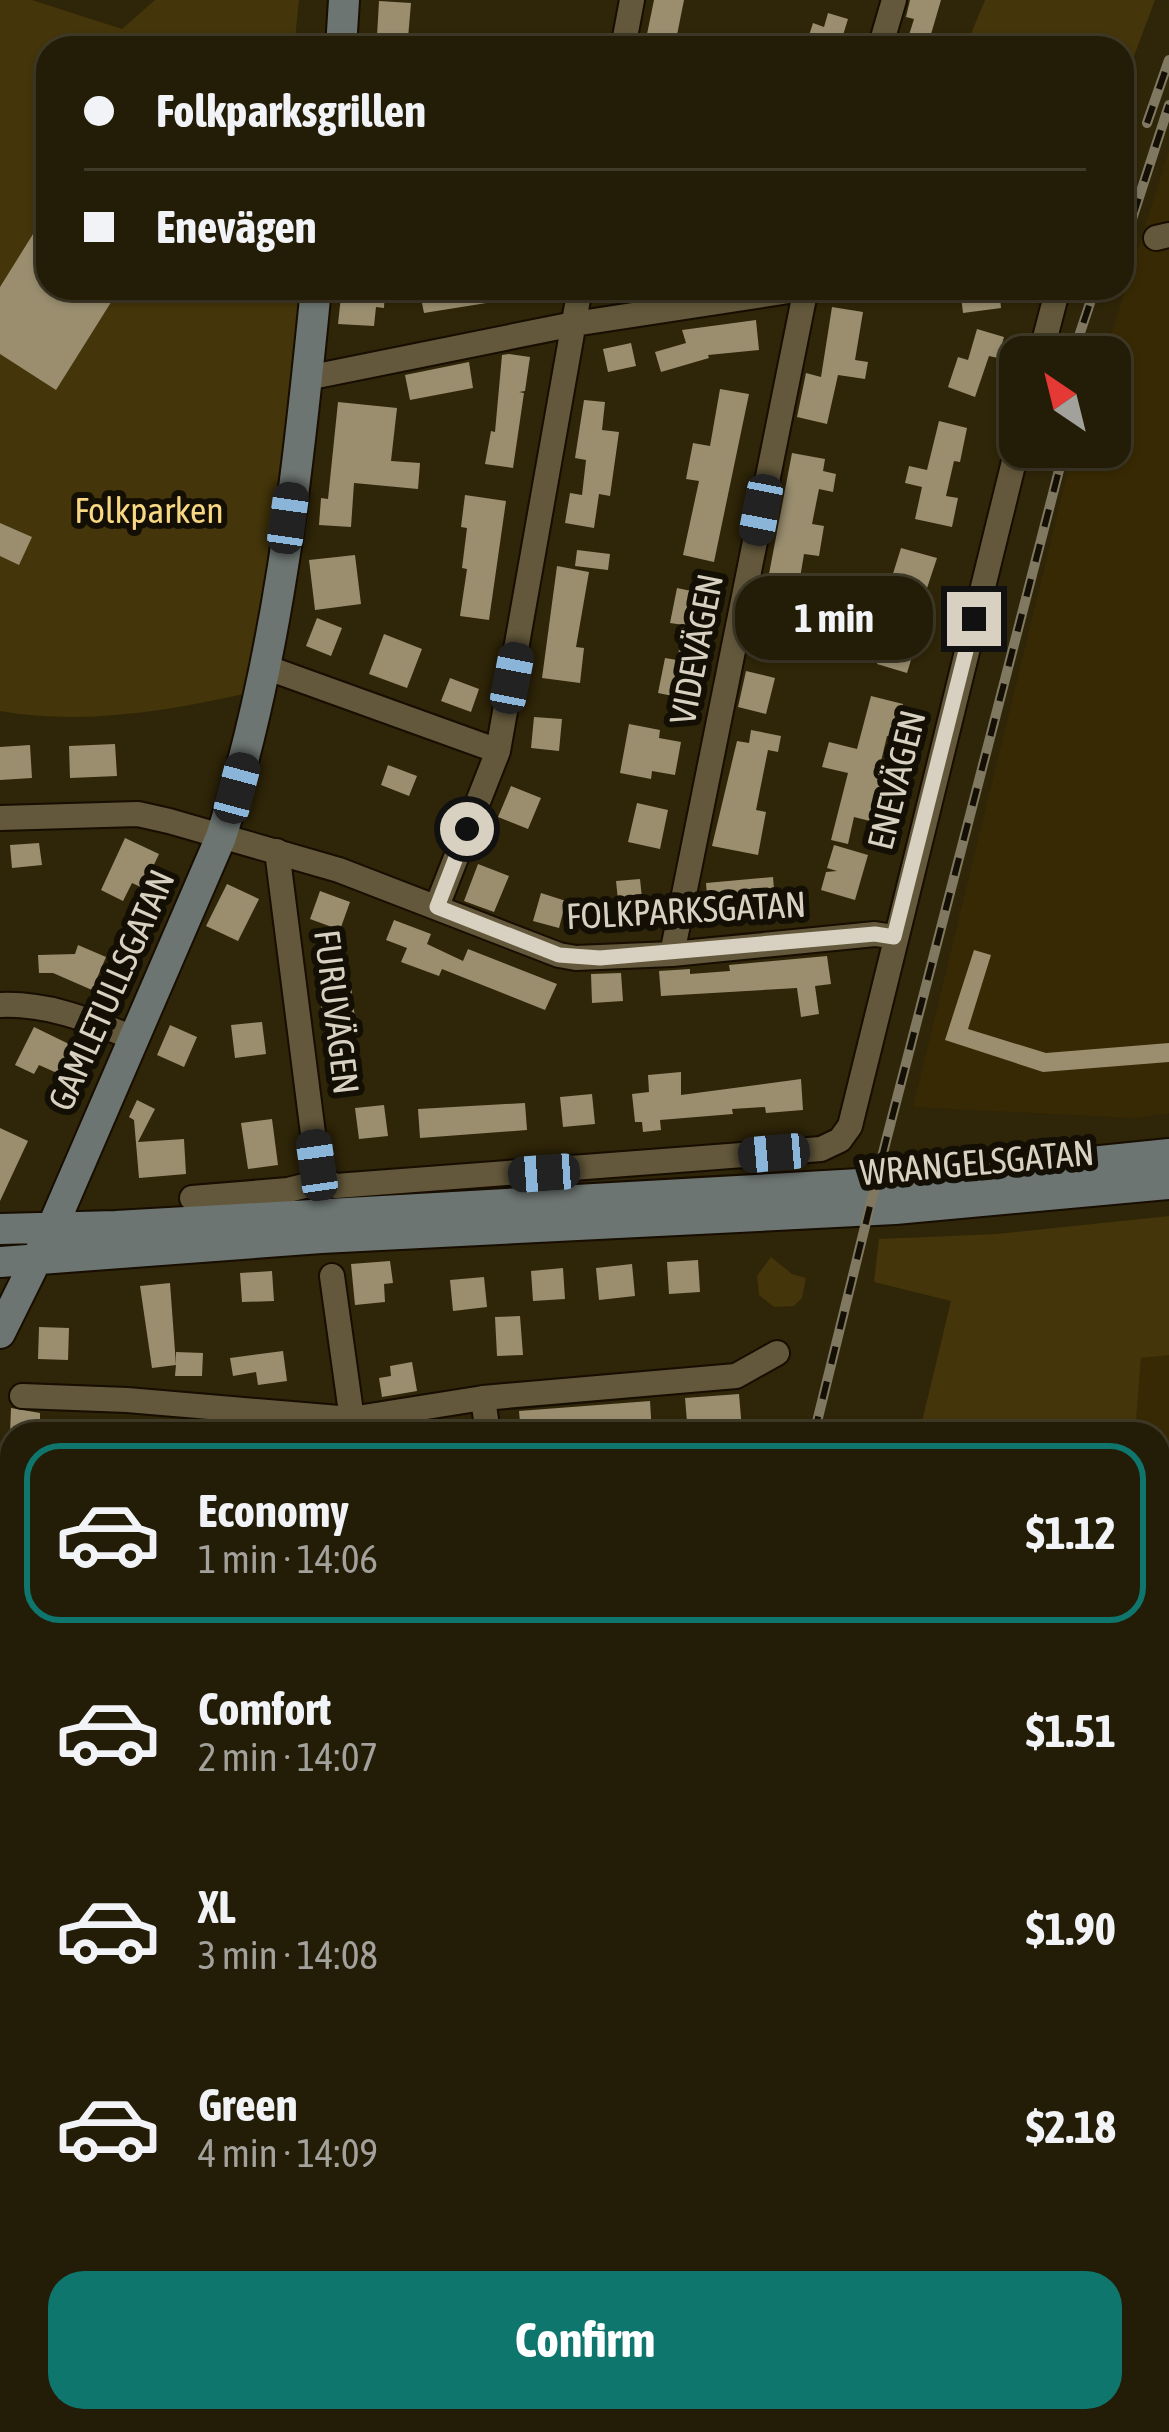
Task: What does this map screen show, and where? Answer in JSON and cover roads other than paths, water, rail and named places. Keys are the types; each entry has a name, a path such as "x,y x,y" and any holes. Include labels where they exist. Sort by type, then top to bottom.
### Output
{"main road":[{"path":"341,36 344,0"},
{"path":"268,668 315,300"},
{"name":"GAMLETULLSGATAN","path":"0,1333 52,1228 220,837 268,668"},
{"name":"WRANGELSGATAN","path":"0,1229 895,1182 1169,1154"},
{"name":"WRANGELSGATAN","path":"0,1262 321,1238 896,1209 1169,1184"}],"street":[{"path":"625,36 632,0"},
{"path":"884,36 894,0"},
{"path":"437,907 498,751 578,300"},
{"path":"307,378 574,324 729,300"},
{"name":"VIDEVÄGEN","path":"672,954 804,300"},
{"path":"1045,336 1055,300"},
{"name":"ENEVÄGEN","path":"840,1140 850,1126 1012,468"},
{"path":"268,668 498,751"},
{"name":"FOLKPARKSGATAN","path":"0,818 138,814 277,851 559,955 672,954 875,934 894,937"},
{"name":"FURUVÄGEN","path":"277,851 317,1165 324,1181"},
{"path":"0,1005 26,1004 65,1012 131,1037"},
{"name":"WRANGELSGATAN","path":"192,1198 288,1190 324,1181 336,1186 585,1170 821,1149 840,1140"},
{"path":"332,1276 351,1422"},
{"path":"371,1422 483,1398 736,1376 776,1354"},
{"path":"22,1396 127,1400 317,1422"},
{"path":"483,1398 486,1422"}],"railway":[{"path":"1147,123 1169,60"},
{"path":"1134,213 1169,105"},
{"path":"1079,336 1091,300"},
{"path":"817,1422 1060,468"}],"park label":[{"name":"Folkparken","path":"149,510"}]}
